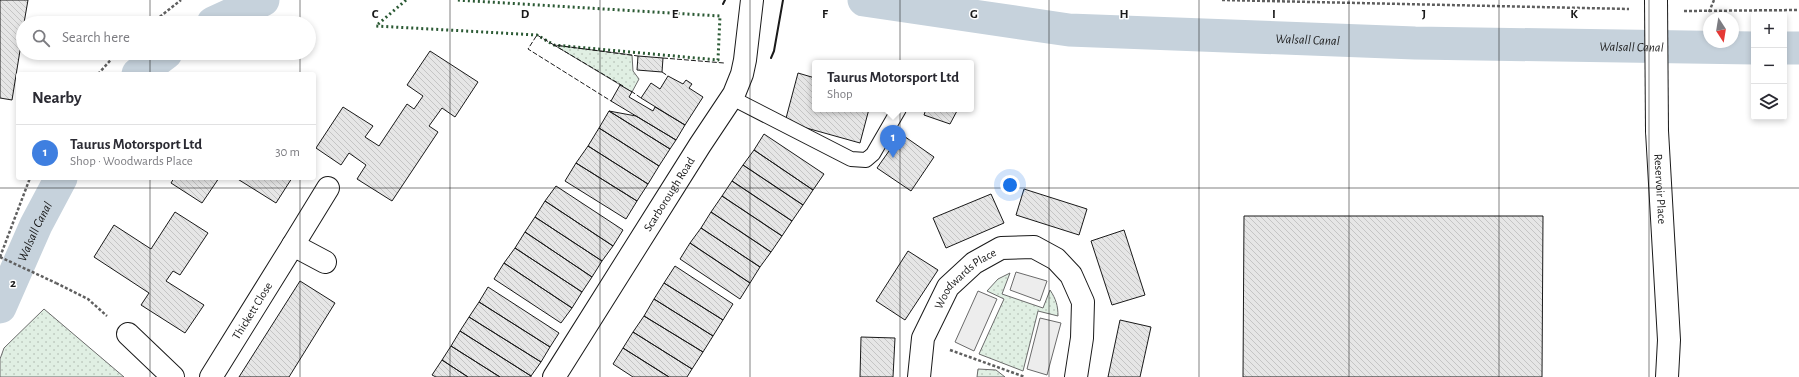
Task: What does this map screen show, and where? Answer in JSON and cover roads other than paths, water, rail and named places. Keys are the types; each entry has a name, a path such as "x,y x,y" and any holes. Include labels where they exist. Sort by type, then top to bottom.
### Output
{"street":[{"name":"Scarborough Road","path":"554,377 700,145 732,98 742,74 745,60 752,0"},
{"name":"Reservoir Place","path":"1656,0 1657,131 1669,340 1667,377"},
{"name":"Thickett Close","path":"211,377 328,188"},
{"path":"293,245 325,262"},
{"name":"Woodwards Place","path":"920,377 923,340 948,287 974,263 1001,248 1034,247 1056,259 1071,275 1083,302 1082,338 1076,377"},
{"path":"128,334 173,377"}],"lane":[{"path":"732,98 844,156 857,160 866,160 873,154 897,112"}],"waterway":[{"name":"Walsall Canal","path":"228,16 263,0"},
{"name":"Walsall Canal","path":"864,0 1069,30 1415,43 1751,48"},
{"name":"Walsall Canal","path":"1787,48 1799,48"},
{"name":"Walsall Canal","path":"141,72 157,60"},
{"name":"Walsall Canal","path":"0,307 36,225 60,180"}],"place":[{"name":"Taurus Motorsport Ltd","path":"893,158"}]}
